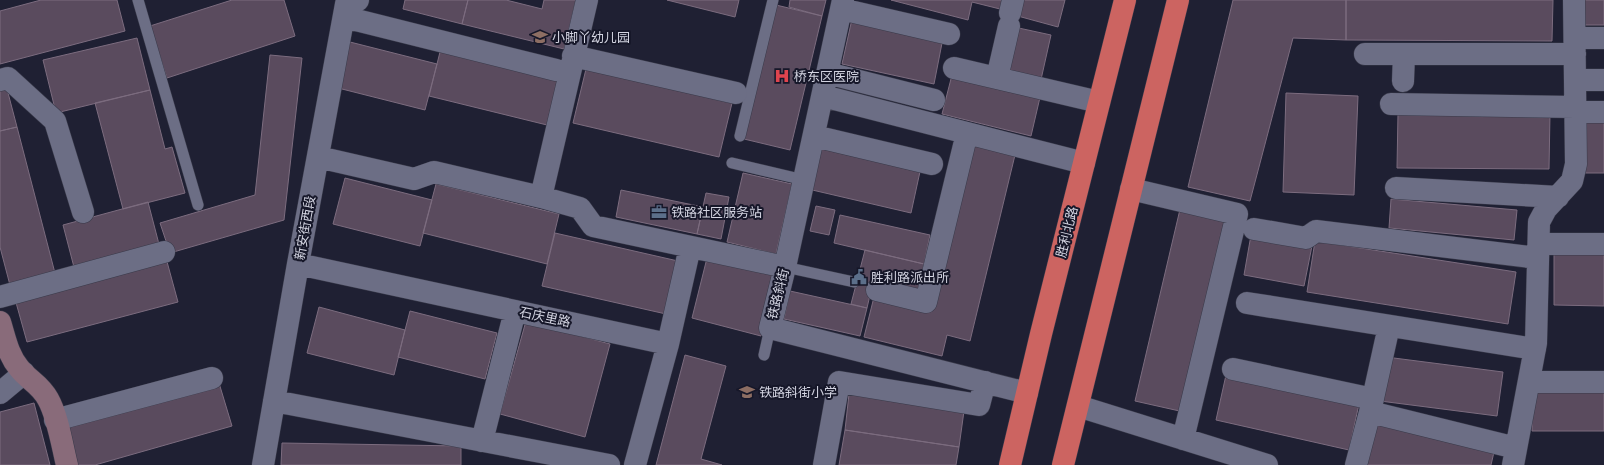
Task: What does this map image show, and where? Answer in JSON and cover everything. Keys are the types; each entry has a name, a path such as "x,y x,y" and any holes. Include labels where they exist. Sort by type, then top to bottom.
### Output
{"highway":[{"name":"胜利北路","path":"1010,465 1125,0"},
{"path":"1063,465 1178,0"}],"street":[{"name":"新安街西段","path":"263,465 346,4 358,0"},
{"path":"541,197 587,0"},
{"path":"1233,369 1372,406 1515,457 1535,349 1539,222 1546,209 1572,181 1576,164 1574,0"},
{"path":"842,5 949,34"},
{"name":"铁路斜街","path":"842,5 785,267 770,328 1027,393"},
{"path":"997,78 1011,13"},
{"path":"344,17 556,70"},
{"path":"1365,54 1404,54 1575,46 1604,38"},
{"path":"1403,81 1404,54"},
{"path":"574,56 736,93"},
{"path":"954,68 1099,102"},
{"path":"827,73 934,100"},
{"path":"0,80 8,78 55,121 83,212"},
{"path":"1575,80 1604,80"},
{"path":"822,96 1084,163"},
{"path":"1391,104 1575,109 1604,112"},
{"path":"877,290 926,302 967,133"},
{"path":"814,136 932,164"},
{"path":"318,157 414,179 434,172 541,197 580,208 593,226 785,267"},
{"path":"1396,188 1558,197"},
{"path":"1131,189 1237,214 1183,439"},
{"path":"1254,229 1306,238 1316,231 1538,251 1604,244"},
{"path":"635,465 668,344 690,247"},
{"path":"0,297 164,252"},
{"name":"石庆里路","path":"298,264 668,344"},
{"path":"1247,303 1535,349"},
{"path":"482,441 515,311"},
{"path":"1356,465 1372,406 1389,326"},
{"path":"1,332 12,358 20,369 41,387 49,401 56,420 67,465"},
{"path":"0,393 24,373"},
{"path":"56,420 212,378"},
{"path":"824,465 839,382 979,405 985,382"},
{"path":"1528,382 1604,382"},
{"path":"274,401 609,465"},
{"path":"1078,406 1259,464"}],"lane":[{"path":"138,0 198,205"},
{"path":"740,136 772,0"},
{"path":"732,163 804,180"},
{"path":"785,267 854,282"},
{"path":"764,355 770,328"}],"building":[{"path":"41,0 117,0 125,31 0,64 0,11"},
{"path":"232,0 284,0 295,36 167,78 150,26"},
{"path":"405,0 468,0 462,24 403,9"},
{"name":"小脚丫幼儿园","path":"468,0 506,0 542,9 544,0 576,0 564,49 462,24"},
{"path":"667,0 739,0 735,17"},
{"path":"790,0 826,0 822,16 789,7"},
{"path":"891,0 1003,0 1000,9 972,2 968,20"},
{"path":"1017,0 1065,0 1058,27 1014,15"},
{"path":"1233,0 1346,0 1346,40 1293,38 1250,201 1188,187"},
{"path":"1346,0 1553,0 1552,41 1346,40"},
{"path":"1583,0 1604,0 1604,25 1583,25"},
{"path":"776,5 822,16 790,150 744,139"},
{"path":"852,19 943,38 934,84 842,64"},
{"path":"1014,27 1051,35 1040,84 1003,75"},
{"path":"137,38 150,90 56,113 43,60"},
{"path":"350,42 437,64 425,110 338,88"},
{"path":"441,48 559,76 547,125 429,96"},
{"path":"270,55 302,58 284,220 170,253 160,223 255,195"},
{"path":"586,69 732,103 719,157 573,123"},
{"path":"953,71 1041,93 1031,136 942,114"},
{"path":"7,89 17,127 0,131 0,91"},
{"path":"150,90 165,149 172,147 185,193 123,209 95,103"},
{"path":"1286,93 1358,96 1354,195 1283,192"},
{"path":"1398,113 1550,113 1549,169 1397,168"},
{"path":"1585,117 1604,118 1604,173 1585,173"},
{"path":"17,127 56,277 11,289 0,247 0,131"},
{"path":"819,144 921,167 911,213 808,189"},
{"path":"970,144 1015,155 970,341 947,335 942,356 864,337 875,293 931,306"},
{"path":"743,173 792,184 776,254 727,242"},
{"path":"345,178 432,200 420,246 333,224"},
{"path":"436,184 559,214 547,264 423,233"},
{"name":"铁路社区服务站","path":"621,190 703,207 697,234 616,217"},
{"path":"706,193 729,197 721,239 697,234"},
{"path":"1391,199 1517,210 1514,240 1389,228"},
{"path":"148,202 160,248 75,271 63,225"},
{"path":"1181,205 1230,217 1184,412 1135,401"},
{"path":"816,206 835,210 829,235 810,231"},
{"path":"840,215 930,235 924,264 834,243"},
{"path":"555,233 678,261 666,314 542,286"},
{"path":"1251,235 1312,246 1304,286 1244,275"},
{"path":"1315,241 1516,272 1508,324 1307,292"},
{"path":"865,250 924,264 917,293 873,282 867,308 851,304"},
{"path":"1554,252 1604,252 1604,306 1554,305"},
{"path":"166,258 178,302 27,342 15,299"},
{"path":"707,258 776,274 761,336 692,318"},
{"path":"790,291 867,308 860,336 784,319"},
{"path":"319,307 405,330 394,375 307,353"},
{"path":"410,311 497,333 485,379 398,357"},
{"path":"526,321 610,344 585,437 500,414"},
{"path":"685,355 726,366 701,459 722,465 656,465"},
{"path":"1386,357 1503,372 1497,416 1380,401"},
{"path":"1226,375 1359,404 1349,450 1216,420"},
{"path":"219,383 232,426 95,465 76,465 65,428"},
{"path":"1532,387 1604,388 1604,431 1532,431"},
{"path":"849,394 964,411 959,447 845,430"},
{"path":"34,403 50,465 0,465 0,412"},
{"path":"1376,423 1494,452 1491,465 1366,465"},
{"path":"845,430 959,447 956,465 839,465"},
{"path":"282,443 461,446 461,465 281,465"}],"place":[{"name":"小脚丫幼儿园","path":"540,37"},
{"name":"桥东区医院","path":"782,76"},
{"name":"铁路社区服务站","path":"659,212"},
{"name":"胜利路派出所","path":"859,277"},
{"name":"铁路斜街小学","path":"747,392"}]}
